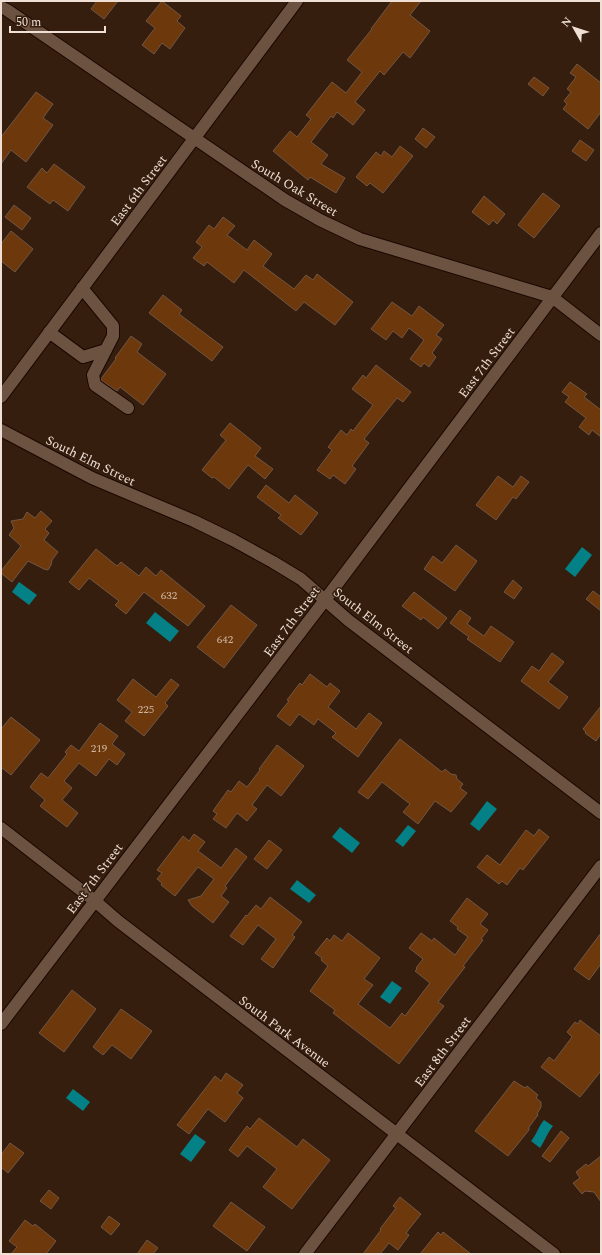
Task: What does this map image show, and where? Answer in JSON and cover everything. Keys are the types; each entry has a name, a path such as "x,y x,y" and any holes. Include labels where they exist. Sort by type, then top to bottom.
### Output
{"street":[{"name":"East 6th Street","path":"1,397 297,1"},
{"name":"South Oak Street","path":"1,7 285,200 320,220 360,239 552,297 601,335"},
{"name":"East 7th Street","path":"1,1024 601,233"},
{"path":"82,288 113,326 113,336 93,376 95,385 128,408"},
{"path":"49,332 83,357 106,350"},
{"name":"South Elm Street","path":"1,430 92,478 232,540 301,579 348,620 601,813"},
{"name":"South Park Avenue","path":"1,828 95,901 118,921 554,1254"},
{"name":"East 8th Street","path":"305,1254 601,866"}],"water":[{"path":"582,547 592,555 575,577 565,569"},
{"path":"19,582 37,595 29,605 12,592"},
{"path":"155,612 179,631 170,642 146,623"},
{"path":"487,801 497,809 479,831 470,824"},
{"path":"408,825 416,831 403,847 395,841"},
{"path":"340,827 360,843 352,853 332,837"},
{"path":"297,880 316,895 309,903 290,889"},
{"path":"392,981 402,988 390,1004 380,997"},
{"path":"73,1089 90,1102 83,1111 66,1098"},
{"path":"544,1120 553,1126 540,1148 531,1141"},
{"path":"195,1134 206,1142 191,1162 180,1154"}],"building":[{"path":"97,1 118,1 104,19 91,9"},
{"path":"162,1 181,16 177,21 185,28 170,49 162,43 154,54 142,45 155,28 146,21"},
{"path":"392,1 421,1 410,15 430,31 410,58 403,52 384,75 380,71 355,102 365,110 353,125 337,112 333,118 331,116 311,142 328,155 321,164 345,178 336,193 310,177 308,180 273,151 290,131 297,137 311,119 306,115 332,82 346,93 362,72 347,60"},
{"path":"577,64 601,83 601,112 588,129 563,109 567,104 564,101 571,92 567,89 576,77 570,73"},
{"path":"534,77 549,88 543,96 528,84"},
{"path":"36,92 53,104 43,118 53,125 26,162 11,150 1,164 1,137"},
{"path":"423,128 435,137 426,148 415,139"},
{"path":"580,140 594,150 586,161 572,151"},
{"path":"400,146 413,156 383,193 370,183 367,186 356,177 376,152 381,156 384,151 392,157"},
{"path":"54,164 85,187 68,211 53,200 50,204 27,187 42,168 47,173"},
{"path":"543,193 560,206 534,238 518,225"},
{"path":"484,196 505,214 497,224 493,220 489,225 472,212"},
{"path":"14,205 31,218 22,230 5,217"},
{"path":"223,217 235,226 227,235 247,250 254,240 272,254 263,266 294,289 306,275 313,280 317,274 353,302 335,325 304,302 296,311 244,270 234,283 207,262 204,266 193,258 202,247 196,242 209,225 214,229"},
{"path":"11,231 33,249 15,272 1,261 1,244"},
{"path":"163,295 182,310 179,314 223,347 212,361 149,313"},
{"path":"392,302 412,316 419,306 444,325 436,335 442,339 432,353 436,357 429,367 424,363 421,367 410,359 424,340 409,328 402,338 393,331 386,340 371,329"},
{"path":"131,336 142,344 137,352 166,374 143,405 120,387 117,391 101,379"},
{"path":"376,365 411,392 403,402 397,398 364,439 369,443 352,466 356,469 345,484 333,475 330,479 317,470 332,450 328,447 341,430 347,435 351,429 353,431 373,405 352,389 363,375 366,378"},
{"path":"570,382 587,394 584,397 601,410 601,437 592,430 589,435 579,427 586,418 565,402 569,397 562,392"},
{"path":"230,423 261,448 255,456 273,469 265,479 248,465 229,489 202,470 226,440 220,435"},
{"path":"498,476 513,487 521,476 529,482 516,499 513,497 496,520 476,505"},
{"path":"266,485 289,503 295,495 318,513 301,535 278,518 281,515 257,497"},
{"path":"41,511 52,521 45,529 49,533 44,540 58,552 52,560 48,570 28,561 12,582 1,573 21,546 9,535 14,528 11,521 23,519 27,512 35,518"},
{"path":"456,545 477,561 455,591 424,569 433,556 442,563"},
{"path":"96,549 117,566 121,562 139,576 146,567 156,576 161,570 205,606 188,626 144,592 126,614 115,605 119,601 89,578 79,590 69,582"},
{"path":"513,580 522,588 514,599 504,592"},
{"path":"593,591 601,597 601,611 586,599"},
{"path":"414,592 447,618 438,629 423,617 421,620 402,606"},
{"path":"231,605 257,625 224,668 197,647"},
{"path":"460,610 471,618 467,624 484,636 491,626 514,642 500,662 467,639 469,637 450,623"},
{"path":"552,653 564,662 548,682 568,697 559,709 521,681 532,666 539,671"},
{"path":"310,674 327,687 330,683 340,691 328,707 356,729 369,713 382,723 358,757 332,737 336,733 318,719 314,725 299,714 290,726 277,716 289,701 287,700 300,683 302,685"},
{"path":"133,679 156,697 171,679 179,685 165,703 168,706 144,736 125,721 132,712 117,700"},
{"path":"601,706 601,734 596,741 585,733 586,732 583,729"},
{"path":"11,717 40,740 11,775 1,767 1,729"},
{"path":"100,723 118,736 112,744 125,754 117,765 109,759 96,776 79,763 64,781 72,788 62,800 78,813 67,827 40,806 45,800 30,787 41,773 48,778 67,754 65,752 71,745 79,751"},
{"path":"400,739 442,772 445,769 451,774 456,775 457,779 463,784 460,788 467,793 451,812 435,801 418,824 403,812 410,804 382,782 368,799 358,792"},
{"path":"277,745 304,766 281,796 267,785 252,805 257,809 247,821 237,813 226,828 213,819 217,814 213,811 228,790 231,792 239,781 247,787"},
{"path":"539,829 549,837 523,870 520,868 507,885 502,881 499,884 477,867 487,855 500,865 526,830 534,836"},
{"path":"194,834 205,842 198,851 221,868 236,848 247,857 225,886 227,888 221,896 229,902 213,923 192,906 188,900 201,896 214,879 198,867 175,896 161,885 162,883 157,879 162,873 157,870 183,836 189,841"},
{"path":"269,840 282,850 267,869 254,859"},
{"path":"270,897 302,922 292,935 295,937 273,968 261,959 276,939 258,925 243,945 230,936 246,915 247,916 256,905 261,909"},
{"path":"467,898 488,914 480,924 488,930 481,939 483,940 463,966 465,967 438,1002 444,1006 399,1064 333,1013 335,1010 310,991 328,966 321,960 322,958 315,953 327,938 330,941 334,935 342,941 348,933 380,958 364,979 373,985 358,1004 390,1028 402,1013 405,1016 430,983 415,971 423,959 409,948 421,933 432,941 434,938 455,955 468,937 457,929 458,927 450,921"},
{"path":"601,933 601,964 589,980 574,969"},
{"path":"72,990 96,1009 64,1052 39,1033"},
{"path":"121,1009 152,1031 131,1059 112,1045 103,1055 93,1047"},
{"path":"580,1020 601,1036 601,1071 580,1097 541,1067 549,1057 554,1061 572,1037 567,1032 575,1022 578,1024"},
{"path":"226,1073 243,1085 237,1093 243,1098 225,1122 208,1109 189,1134 177,1125 215,1076 221,1081"},
{"path":"514,1081 525,1088 527,1086 538,1095 536,1098 541,1102 541,1107 537,1114 538,1115 529,1127 529,1130 508,1156 475,1131"},
{"path":"259,1118 297,1147 303,1139 330,1160 292,1209 263,1187 277,1169 247,1146 238,1157 229,1150 247,1126 250,1129"},
{"path":"561,1131 569,1138 550,1162 542,1156"},
{"path":"10,1143 24,1153 8,1173 1,1167 1,1155"},
{"path":"601,1156 601,1202 594,1192 585,1191 582,1194 573,1183 580,1178 576,1172 586,1164 588,1166"},
{"path":"49,1190 59,1198 51,1209 40,1201"},
{"path":"400,1197 421,1214 406,1233 409,1235 398,1250 389,1243 380,1254 363,1254 396,1208 393,1206"},
{"path":"231,1202 265,1227 247,1251 213,1226"},
{"path":"109,1216 120,1224 111,1235 101,1227"},
{"path":"25,1220 33,1226 35,1224 56,1241 46,1254 11,1254 17,1247 9,1241"},
{"path":"438,1232 441,1235 443,1232 471,1254 420,1254"},
{"path":"147,1240 158,1248 153,1254 137,1254"}]}
